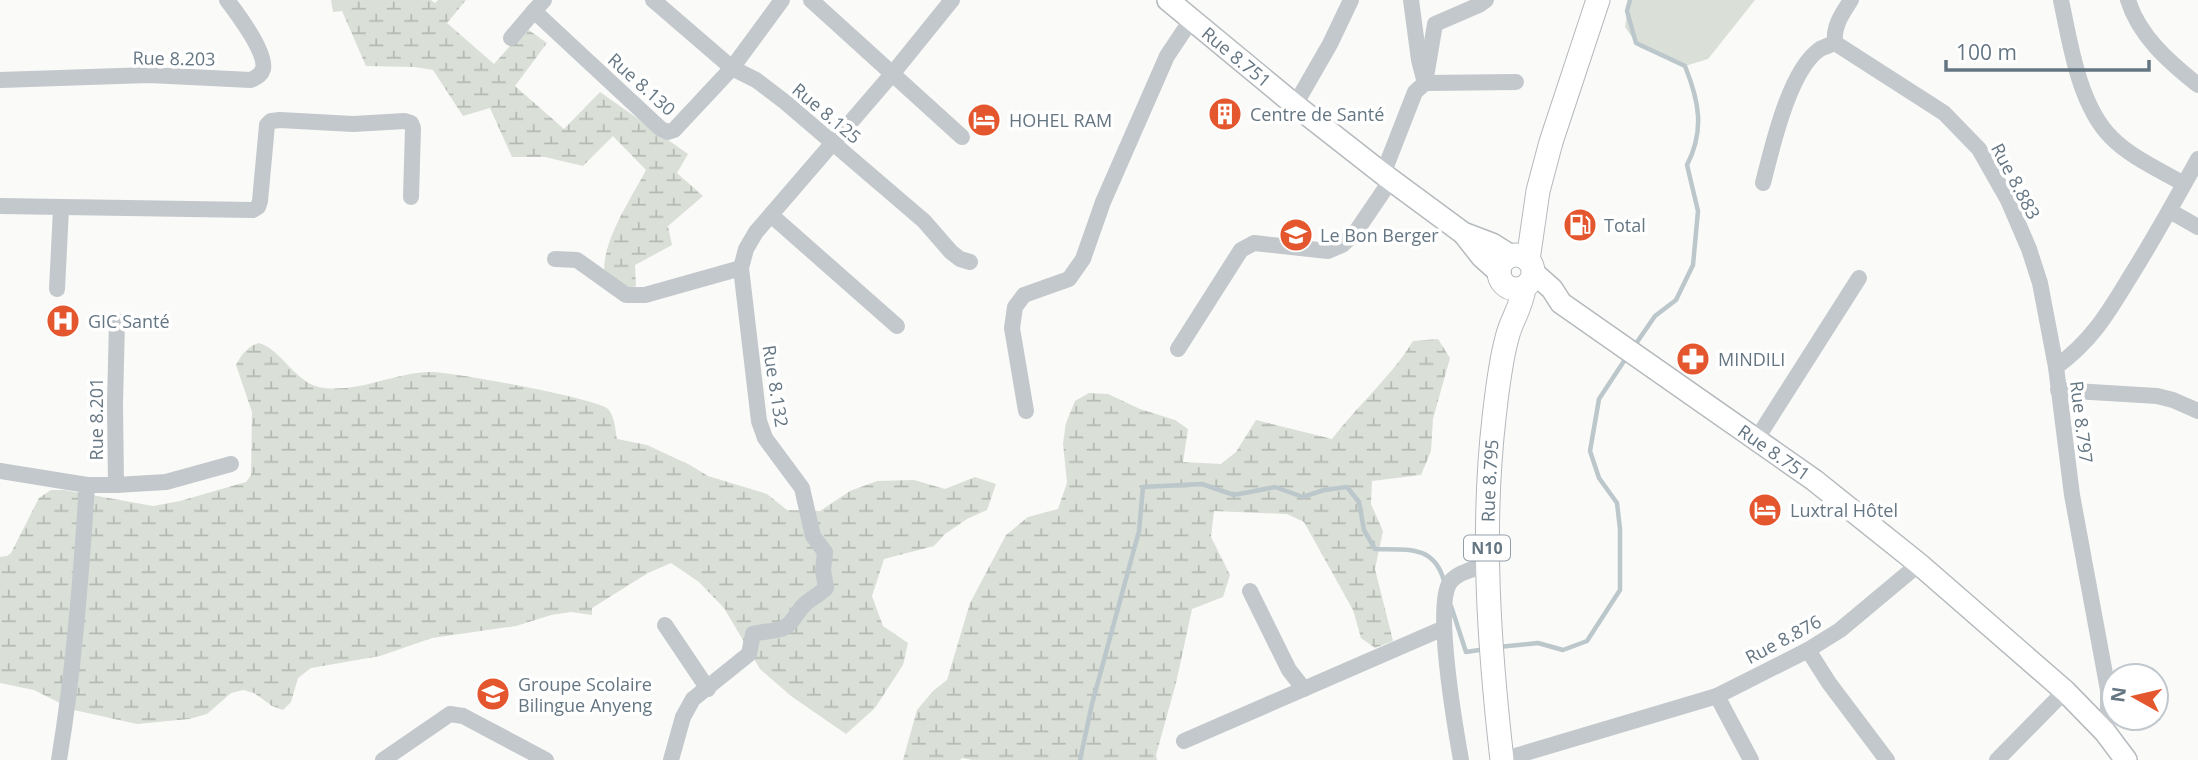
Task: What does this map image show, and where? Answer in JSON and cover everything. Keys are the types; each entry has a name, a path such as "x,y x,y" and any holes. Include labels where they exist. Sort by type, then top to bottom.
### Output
{"highway":[{"name":"N10","path":"1517,272 1575,65 1598,0"},
{"name":"Rue 8.795","path":"1502,760 1493,685 1486,564 1495,416 1517,272"}],"main road":[{"name":"Rue 8.751","path":"1168,0 1387,177 1463,233 1492,244 1517,272 1552,289 1562,303 1814,480 1919,564 2065,691 2100,727"},
{"name":"Rue 8.751","path":"2105,732 2126,760"}],"street":[{"name":"Rue 8.203","path":"0,80 149,75 251,80 260,76 263,60 246,27 227,0"},
{"name":"Rue 8.125","path":"653,0 732,68 756,80 924,221 951,253 960,260 970,262"},
{"name":"Rue 8.130","path":"539,6 661,130 667,132 674,130 732,68 782,0"},
{"path":"811,0 962,136"},
{"name":"Rue 8.132","path":"671,760 683,717 693,699 748,654 753,634 782,629 797,617 803,606 826,588 823,570 825,552 813,536 802,488 765,438 759,421 741,268 746,249 756,232 952,0"},
{"path":"1295,105 1330,44 1351,0"},
{"path":"1411,0 1419,61 1425,83"},
{"path":"1178,349 1241,250 1254,243 1328,251 1355,233 1387,177 1415,92 1425,83 1435,24 1486,0"},
{"path":"1763,183 1773,141 1796,79 1818,50 1835,43 1837,22 1850,0"},
{"path":"2062,0 2084,94 2096,120 2112,138 2135,156 2184,184"},
{"path":"2128,0 2132,15 2150,40 2173,65 2198,85"},
{"path":"510,38 539,6"},
{"path":"1026,411 1012,328 1015,307 1024,295 1069,279 1083,259 1103,202 1167,56 1191,20"},
{"name":"Rue 8.883","path":"1835,43 1944,113 1979,149 2008,200 2029,249 2040,283 2056,367"},
{"path":"1425,83 1516,82"},
{"path":"0,206 253,210 258,207 267,125 271,121 280,120 352,124 404,121 411,123 411,197"},
{"name":"Rue 8.797","path":"2103,662 2072,495 2056,367 2079,350 2096,332 2170,211 2198,159"},
{"path":"57,289 61,209"},
{"path":"2170,211 2198,228"},
{"path":"771,215 897,326"},
{"path":"555,259 577,260 626,295 645,295 741,268"},
{"path":"1756,440 1858,278"},
{"name":"Rue 8.201","path":"0,471 87,485 116,485 117,321"},
{"path":"2058,390 2157,396 2198,411"},
{"path":"116,485 166,482 230,464"},
{"path":"59,760 73,666 87,485"},
{"path":"1461,760 1444,628 1449,584 1455,576 1486,564"},
{"name":"Rue 8.876","path":"1502,760 1717,696 1808,650 1840,630 1919,564"},
{"path":"1250,591 1289,670 1304,689"},
{"path":"665,625 708,689"},
{"path":"1184,741 1444,628"},
{"path":"1808,650 1829,683 1887,760"},
{"path":"1997,760 2065,691"},
{"path":"1717,696 1751,760"},
{"path":"383,760 450,714 463,716 514,752 546,760"}],"green space":[{"path":"331,0 431,0 435,3 438,0 466,0 447,23 494,64 526,28 547,43 515,86 564,129 600,92 688,154 677,173 703,196 668,226 672,245 635,265 636,286 623,290 605,277 604,264 611,237 646,170 613,136 583,166 545,157 512,157 490,108 463,116 433,70 366,66 342,11 333,12"},
{"path":"1629,0 1755,0 1708,59 1685,66 1639,47 1625,27"},
{"path":"1438,339 1450,358 1433,419 1431,451 1421,475 1372,481 1371,504 1383,531 1375,569 1393,641 1375,648 1361,638 1353,610 1304,522 1287,514 1214,511 1211,537 1230,575 1223,597 1192,609 1176,683 1156,755 1157,760 903,760 917,710 933,691 947,680 970,603 1006,535 1028,517 1058,509 1067,483 1063,443 1066,423 1075,401 1089,393 1108,394 1140,409 1175,420 1188,429 1183,462 1221,464 1236,452 1256,420 1332,439 1395,367 1413,341"},
{"path":"259,343 276,353 305,381 324,388 338,389 430,372 522,386 598,404 610,412 617,439 647,445 708,476 767,494 787,510 820,511 850,491 877,481 914,480 945,489 975,477 996,484 987,510 967,519 945,534 934,546 884,559 872,596 883,626 908,643 903,665 875,708 846,734 791,696 760,669 724,608 699,582 671,563 648,573 592,608 592,615 571,612 551,615 516,626 432,638 380,656 311,668 298,678 291,702 283,710 272,706 254,693 243,690 231,693 207,714 189,719 137,724 74,710 34,690 0,683 0,557 11,553 39,498 51,490 64,490 153,506 246,482 251,475 252,412 236,365 245,351"}],"waterway":[{"path":"1630,0 1627,11 1636,43 1685,66 1694,91 1698,116 1696,140 1687,165 1698,211 1693,265 1676,300 1655,316 1635,345"},
{"path":"1498,647 1538,643 1563,650 1587,641 1620,590 1620,529 1617,503 1599,478 1590,451 1599,399 1628,355"},
{"path":"1080,760 1092,704 1139,531 1143,487 1202,484 1234,495 1275,487 1303,497 1324,490 1347,487 1359,502 1364,530 1375,549 1408,550 1426,555 1439,569 1444,581"},
{"path":"1451,606 1466,652 1486,649"}],"place":[{"name":"Centre de Santé","path":"1225,114"},
{"name":"HOHEL RAM","path":"984,120"},
{"name":"Total","path":"1580,225"},
{"name":"Le Bon Berger","path":"1296,235"},
{"name":"GIC Santé","path":"63,321"},
{"name":"MINDILI","path":"1693,359"},
{"name":"Luxtral Hôtel","path":"1765,510"},
{"name":"Groupe Scolaire Bilingue Anyeng","path":"493,694"}]}
